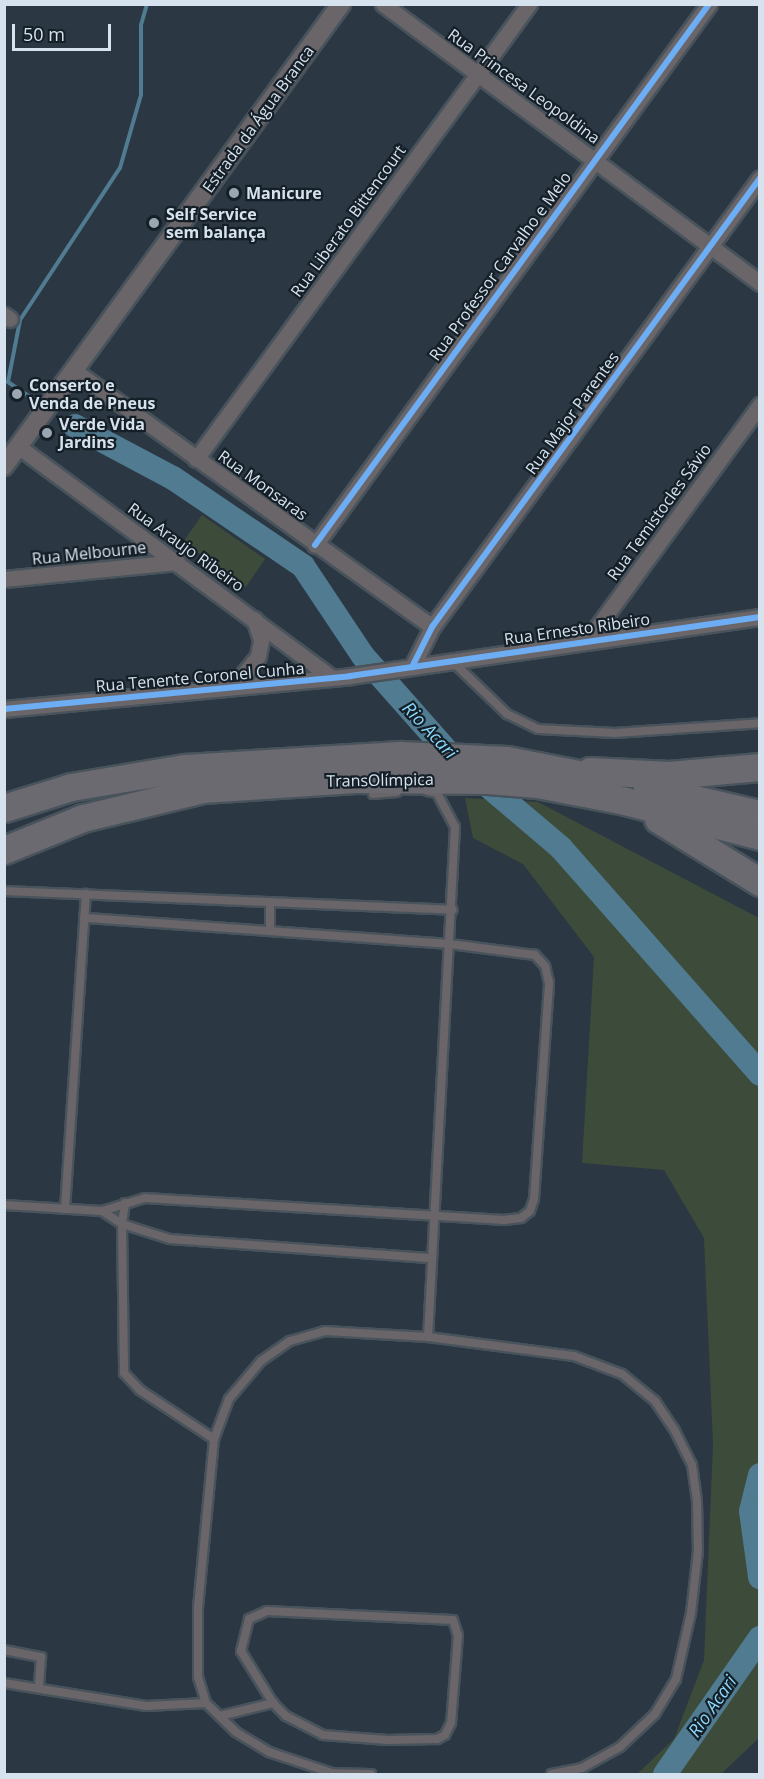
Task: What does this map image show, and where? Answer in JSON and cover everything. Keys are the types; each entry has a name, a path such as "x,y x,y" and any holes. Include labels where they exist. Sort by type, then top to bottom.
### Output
{"highway":[{"name":"TransOlímpica","path":"4,808 70,787 174,770 400,755 472,757 550,766 759,814"},
{"path":"550,766 669,776 759,767"},
{"name":"TransOlímpica","path":"4,850 105,812 202,789 419,786 488,780 580,792 626,801 759,836"},
{"path":"626,801 759,882"}],"street":[{"name":"Estrada da Água Branca","path":"4,466 341,4"},
{"name":"Rua Princesa Leopoldina","path":"382,4 759,283"},
{"name":"Rua Liberato Bittencourt","path":"196,459 529,4"},
{"name":"Rua Professor Carvalho e Melo","path":"315,545 710,4"},
{"name":"Rua Major Parentes","path":"405,668 432,627 759,178"},
{"name":"Rua Monsaras","path":"75,371 432,627"},
{"name":"Rua Temistocles Sávio","path":"587,641 758,409"},
{"name":"Rua Araujo Ribeiro","path":"19,447 332,678"},
{"name":"Rua Melbourne","path":"4,579 177,562"},
{"name":"Rua Ernesto Ribeiro","path":"405,668 759,616"},
{"path":"234,686 258,656 261,640 254,619"},
{"name":"Rua Tenente Coronel Cunha","path":"4,709 332,678 405,668"}],"lane":[{"path":"450,660 507,714 538,729 615,733 759,723"},
{"path":"374,794 419,786 437,793 455,827 453,910 433,1216 428,1337"},
{"path":"4,891 453,910"},
{"path":"65,1209 86,894"},
{"path":"270,902 270,931"},
{"path":"4,1205 102,1211 146,1198 504,1220 521,1218 530,1210 549,983 545,966 535,955 450,944 84,918"},
{"path":"125,1203 122,1224 124,1373 140,1390 214,1438"},
{"path":"102,1211 122,1224 170,1239 431,1258"},
{"path":"371,1774 332,1773 296,1764 236,1732 206,1703 198,1677 198,1608 214,1438 229,1398 261,1361 290,1341 325,1331 428,1337 574,1356 622,1374 655,1401 692,1465 698,1501 698,1551 691,1613 676,1679 655,1714 620,1747 582,1768 552,1774"},
{"path":"267,1611 444,1618 456,1626 451,1724 445,1734 437,1739 323,1735 301,1726 273,1702 242,1651 249,1619 267,1611"},
{"path":"4,1650 41,1657 39,1688"},
{"path":"4,1683 146,1706 206,1703"},
{"path":"220,1716 273,1702"}],"green space":[{"path":"202,515 265,559 246,587 183,542"},
{"path":"465,798 538,802 759,918 760,1737 721,1774 637,1774 674,1739 704,1660 713,1444 704,1238 664,1170 582,1163 594,957 523,864 473,838"}],"waterway":[{"path":"36,401 8,382 20,320 120,168 141,95 141,25 147,4"},
{"name":"Rio Acari","path":"75,426 173,478 303,566 363,656 448,752 561,848 760,1074"},
{"name":"Rio Acari","path":"760,1475 751,1511 760,1577"},
{"name":"Rio Acari","path":"665,1774 760,1638"}],"cycle path":[{"path":"315,545 709,4"},
{"path":"412,667 432,627 760,178"},
{"path":"4,709 350,676 760,617"}],"place":[{"name":"Manicure","path":"234,193"},
{"name":"Self Service sem balança","path":"154,223"},
{"name":"Conserto e Venda de Pneus","path":"17,394"},
{"name":"Verde Vida Jardins","path":"47,433"}]}
